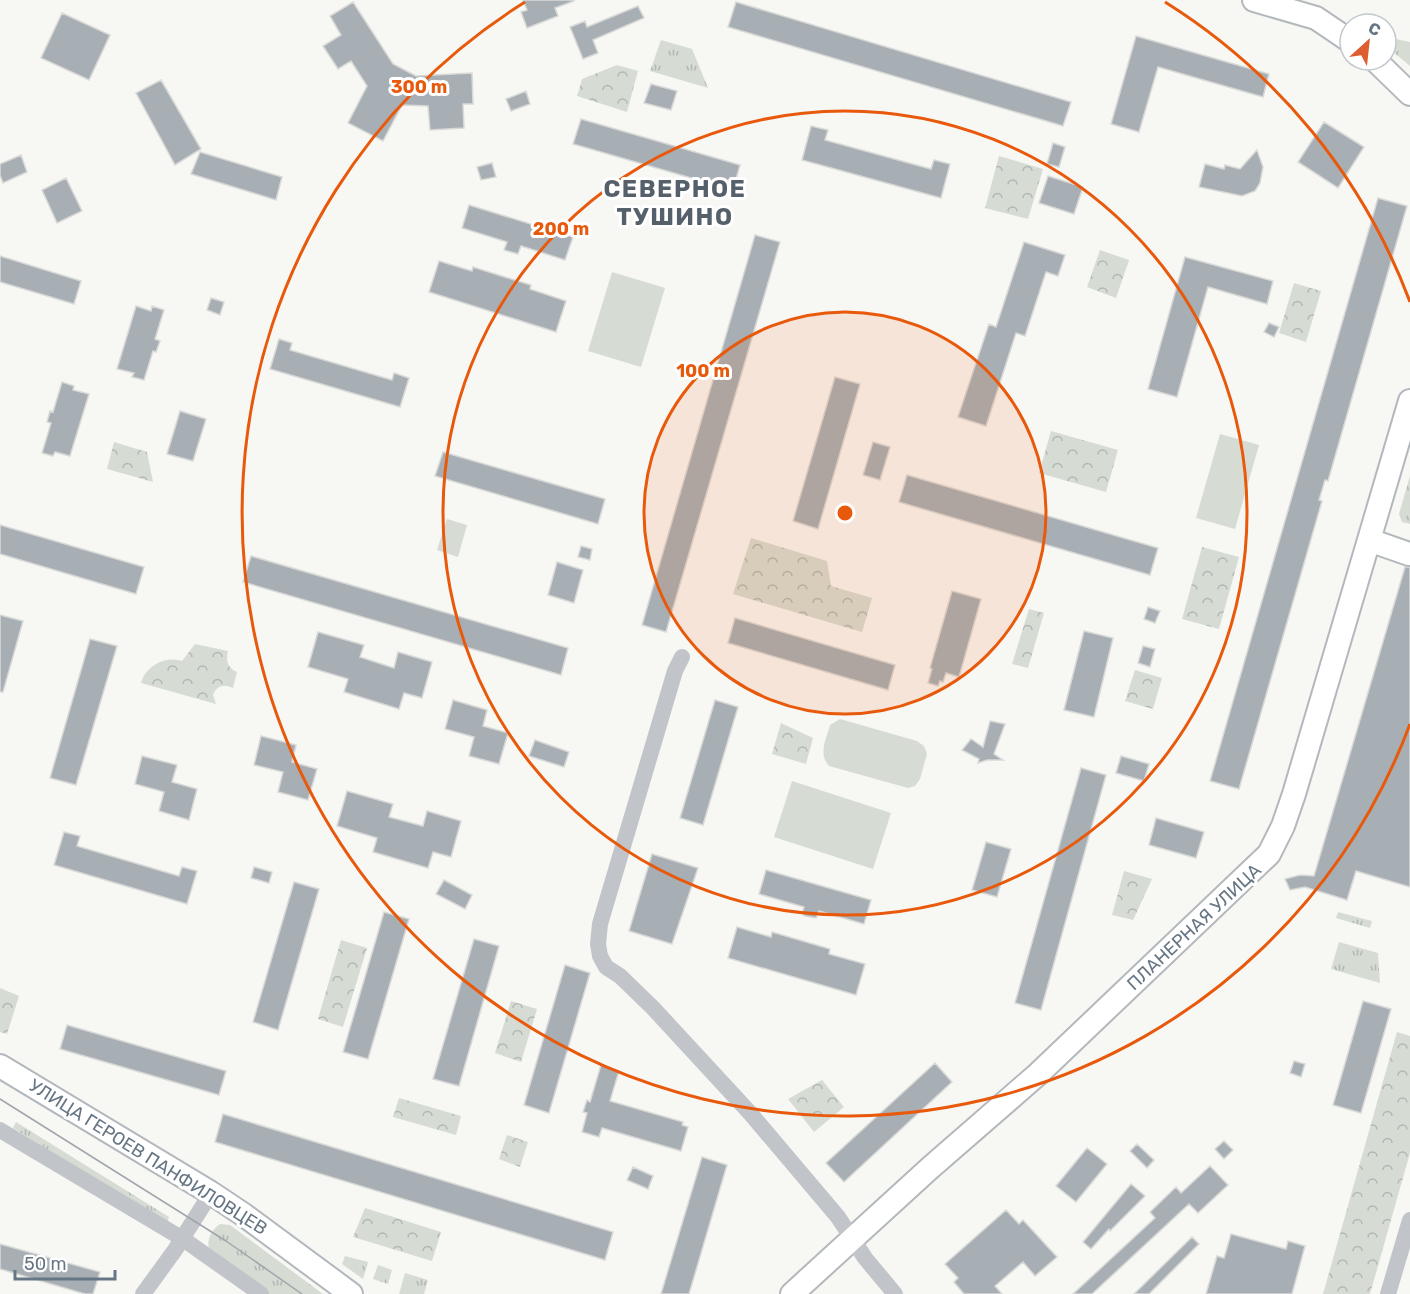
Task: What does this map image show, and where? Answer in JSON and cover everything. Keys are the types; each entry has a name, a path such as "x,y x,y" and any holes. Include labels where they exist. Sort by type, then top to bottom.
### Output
{"main road":[{"path":"1254,0 1316,18 1338,33"},
{"path":"1387,72 1410,94"},
{"name":"ПЛАНЕРНАЯ УЛИЦА","path":"792,1294 930,1168 1045,1068 1269,855 1283,826 1294,794 1410,401"},
{"path":"1369,540 1409,554"},
{"name":"УЛИЦА ГЕРОЕВ ПАНФИЛОВЦЕВ","path":"0,1066 211,1193 351,1294"}],"street":[{"path":"682,657 675,670 600,924 598,945 600,956 606,967 620,976 653,1008 750,1113 831,1208 865,1258 893,1291"},
{"path":"0,1130 183,1239 261,1294"},
{"path":"143,1294 183,1239 211,1193"},
{"path":"1389,1294 1410,1220"}],"green space":[{"path":"661,40 692,49 708,88 650,71"},
{"path":"1398,40 1410,42 1410,66 1398,56"},
{"path":"617,65 638,71 627,112 577,96 582,79"},
{"path":"999,156 1043,169 1028,219 985,208"},
{"path":"1100,250 1129,260 1116,298 1087,287"},
{"path":"612,272 665,288 641,367 588,351"},
{"path":"1294,283 1321,291 1306,342 1279,333"},
{"path":"1051,431 1118,450 1106,492 1039,473"},
{"path":"1220,434 1259,445 1235,529 1196,518"},
{"path":"114,442 147,452 153,482 107,469"},
{"path":"1410,476 1410,524 1402,522 1399,514"},
{"path":"447,519 467,525 458,557 437,550"},
{"path":"751,538 827,561 831,586 872,598 862,632 733,594"},
{"path":"1202,547 1239,557 1219,629 1182,619"},
{"path":"1029,609 1044,613 1028,668 1012,664"},
{"path":"195,644 228,651 228,663 237,672 233,688 221,686 213,695 216,704 141,683 151,667 163,661 182,661"},
{"path":"1135,670 1162,678 1153,709 1125,701"},
{"path":"840,719 917,741 924,746 927,754 920,779 915,786 908,788 829,766 823,752 825,741 830,725"},
{"path":"781,723 813,738 806,764 772,754"},
{"path":"792,781 891,813 873,869 774,837"},
{"path":"1124,871 1152,879 1133,920 1112,915"},
{"path":"1338,912 1372,921 1370,928 1336,918"},
{"path":"341,940 367,948 343,1027 318,1019"},
{"path":"1339,942 1378,953 1380,983 1331,969"},
{"path":"0,988 19,996 7,1034 0,1032"},
{"path":"511,1001 537,1009 521,1062 495,1053"},
{"path":"1397,1032 1410,1036 1410,1153 1370,1294 1323,1294"},
{"path":"822,1080 844,1107 814,1132 788,1099"},
{"path":"399,1098 461,1116 456,1135 393,1117"},
{"path":"16,1122 169,1217 167,1224 13,1128"},
{"path":"507,1135 528,1142 520,1167 499,1159"},
{"path":"365,1208 441,1232 432,1261 353,1237"},
{"path":"220,1224 230,1225 323,1294 269,1294 211,1254 208,1246 210,1238"},
{"path":"345,1256 368,1262 363,1279 342,1264"},
{"path":"378,1265 392,1270 388,1284 373,1279"},
{"path":"405,1273 428,1280 424,1294 399,1294"}],"building":[{"path":"523,0 574,1 555,8 558,16 527,28 521,12 527,10"},
{"path":"353,2 393,64 416,76 472,73 473,104 463,104 464,128 430,130 428,106 402,105 383,141 348,123 367,86 351,61 338,69 323,46 341,35 330,16"},
{"path":"736,2 1071,102 1063,126 728,27"},
{"path":"638,6 644,18 593,40 598,53 583,59 570,27 585,21 587,27"},
{"path":"62,13 110,35 89,80 41,58"},
{"path":"1136,36 1269,74 1263,97 1158,67 1139,132 1111,124"},
{"path":"161,80 201,149 175,165 136,93"},
{"path":"651,84 677,91 671,110 644,103"},
{"path":"526,91 530,104 511,111 506,99"},
{"path":"581,119 740,165 733,190 573,144"},
{"path":"1324,122 1364,147 1338,188 1298,162"},
{"path":"811,126 828,130 825,140 931,169 934,160 950,164 941,198 802,160"},
{"path":"1053,143 1065,147 1059,167 1047,164"},
{"path":"1257,150 1263,167 1260,183 1255,191 1242,196 1199,187 1205,164 1224,169 1225,165 1240,169"},
{"path":"200,152 282,177 276,200 191,174"},
{"path":"21,155 27,172 3,183 0,164"},
{"path":"492,163 496,177 481,180 477,167"},
{"path":"1048,176 1083,187 1074,214 1039,203"},
{"path":"66,178 82,211 57,223 42,190"},
{"path":"1378,198 1407,206 1328,481 1325,480 1319,500 1322,501 1239,789 1210,781"},
{"path":"469,205 573,237 565,260 521,246 518,254 504,250 507,242 462,228"},
{"path":"755,235 780,242 666,632 642,625"},
{"path":"1024,242 1065,255 1058,276 1046,272 1025,336 1016,333 986,426 958,417 989,324 996,327"},
{"path":"0,256 81,281 74,304 0,282"},
{"path":"1185,257 1273,281 1267,304 1208,287 1177,397 1148,389"},
{"path":"439,261 472,271 473,267 531,285 530,289 566,301 556,332 429,292"},
{"path":"211,298 224,302 220,315 207,310"},
{"path":"136,306 151,311 152,306 164,310 155,339 160,341 156,352 153,351 144,380 132,377 134,373 117,369"},
{"path":"1269,323 1279,327 1274,337 1264,332"},
{"path":"279,339 292,343 290,350 392,380 394,373 409,378 400,407 270,369"},
{"path":"835,377 860,384 818,529 793,521"},
{"path":"62,382 74,386 73,390 89,394 70,456 55,452 53,456 42,453 51,423 47,422 50,411 53,412"},
{"path":"180,411 206,419 193,461 167,454"},
{"path":"873,442 890,447 880,480 863,475"},
{"path":"443,452 605,499 598,524 435,476"},
{"path":"907,475 1158,548 1150,575 899,502"},
{"path":"0,525 144,567 136,594 0,554"},
{"path":"581,546 592,549 590,560 578,557"},
{"path":"251,556 568,648 561,675 243,582"},
{"path":"557,562 583,570 574,603 548,595"},
{"path":"1405,567 1410,567 1410,887 1356,871 1347,900 1305,887 1290,890 1285,879 1300,875 1314,876"},
{"path":"952,591 981,599 959,677 946,673 943,682 940,681 938,686 928,683 932,669 930,668"},
{"path":"1148,607 1160,611 1155,623 1144,619"},
{"path":"0,615 23,621 3,692 0,692"},
{"path":"735,618 895,665 888,690 728,643"},
{"path":"1084,631 1113,638 1094,717 1064,710"},
{"path":"318,632 364,645 360,657 394,668 398,652 432,662 422,698 404,693 399,709 344,692 348,679 308,667"},
{"path":"90,639 117,646 76,785 50,778"},
{"path":"1143,646 1155,649 1150,667 1138,663"},
{"path":"453,700 487,710 483,726 508,733 499,764 469,756 474,737 445,729"},
{"path":"715,700 738,707 703,825 680,818"},
{"path":"990,721 1005,724 994,754 1003,760 987,760 978,763 979,759 962,750 971,739 983,747"},
{"path":"261,736 296,745 292,762 317,769 308,800 278,792 283,772 254,765"},
{"path":"535,740 569,752 564,767 529,756"},
{"path":"142,756 177,765 172,782 197,789 189,820 159,811 164,792 135,784"},
{"path":"1121,756 1149,764 1144,781 1116,773"},
{"path":"1081,768 1106,775 1041,1010 1015,1003"},
{"path":"347,791 393,804 389,817 423,826 427,811 461,821 451,857 433,852 428,868 373,852 377,838 337,826"},
{"path":"1156,818 1204,832 1196,858 1149,845"},
{"path":"64,832 80,836 77,846 179,876 182,867 197,871 187,904 54,865"},
{"path":"986,842 1011,849 997,897 972,890"},
{"path":"652,854 698,868 672,944 629,931"},
{"path":"254,867 272,872 269,883 251,878"},
{"path":"766,870 871,900 864,924 819,911 816,918 805,916 802,914 804,907 759,894"},
{"path":"444,880 472,895 465,909 436,894"},
{"path":"294,882 319,889 278,1030 253,1022"},
{"path":"384,912 409,919 368,1059 343,1052"},
{"path":"737,927 771,937 772,932 830,949 829,954 865,964 856,995 728,958"},
{"path":"474,939 499,946 459,1086 433,1079"},
{"path":"565,965 590,973 549,1113 524,1105"},
{"path":"1363,1001 1391,1009 1361,1113 1333,1105"},
{"path":"67,1025 226,1071 219,1095 60,1049"},
{"path":"1294,1061 1305,1064 1301,1077 1290,1073"},
{"path":"935,1063 952,1082 844,1182 826,1163"},
{"path":"601,1065 619,1071 610,1101 683,1122 682,1125 688,1127 681,1151 602,1128 599,1137 582,1132 587,1113 583,1112 587,1100 590,1102"},
{"path":"223,1114 613,1232 605,1260 215,1142"},
{"path":"1224,1141 1233,1150 1224,1159 1215,1149"},
{"path":"1137,1144 1154,1160 1147,1168 1130,1151"},
{"path":"1087,1148 1107,1164 1076,1202 1056,1186"},
{"path":"702,1157 727,1165 689,1294 661,1294"},
{"path":"1210,1166 1228,1185 1198,1213 1189,1204 1092,1294 1073,1294 1155,1218 1150,1212 1176,1187 1181,1193"},
{"path":"633,1167 653,1176 648,1189 627,1180"},
{"path":"1131,1184 1145,1196 1091,1249 1083,1242"},
{"path":"1006,1210 1019,1224 1023,1220 1057,1257 1035,1276 1023,1262 995,1286 1002,1294 964,1294 954,1282 958,1278 945,1264"},
{"path":"1231,1234 1286,1249 1288,1241 1305,1246 1292,1294 1206,1294 1217,1256 1224,1258"},
{"path":"1192,1237 1199,1244 1149,1294 1134,1294"},
{"path":"0,1244 100,1272 93,1294 85,1294 0,1269"}],"tram line":[{"path":"0,1099 226,1241 302,1294"}],"district":[{"name":"СЕВЕРНОЕ ТУШИНО","path":"675,203"}]}
